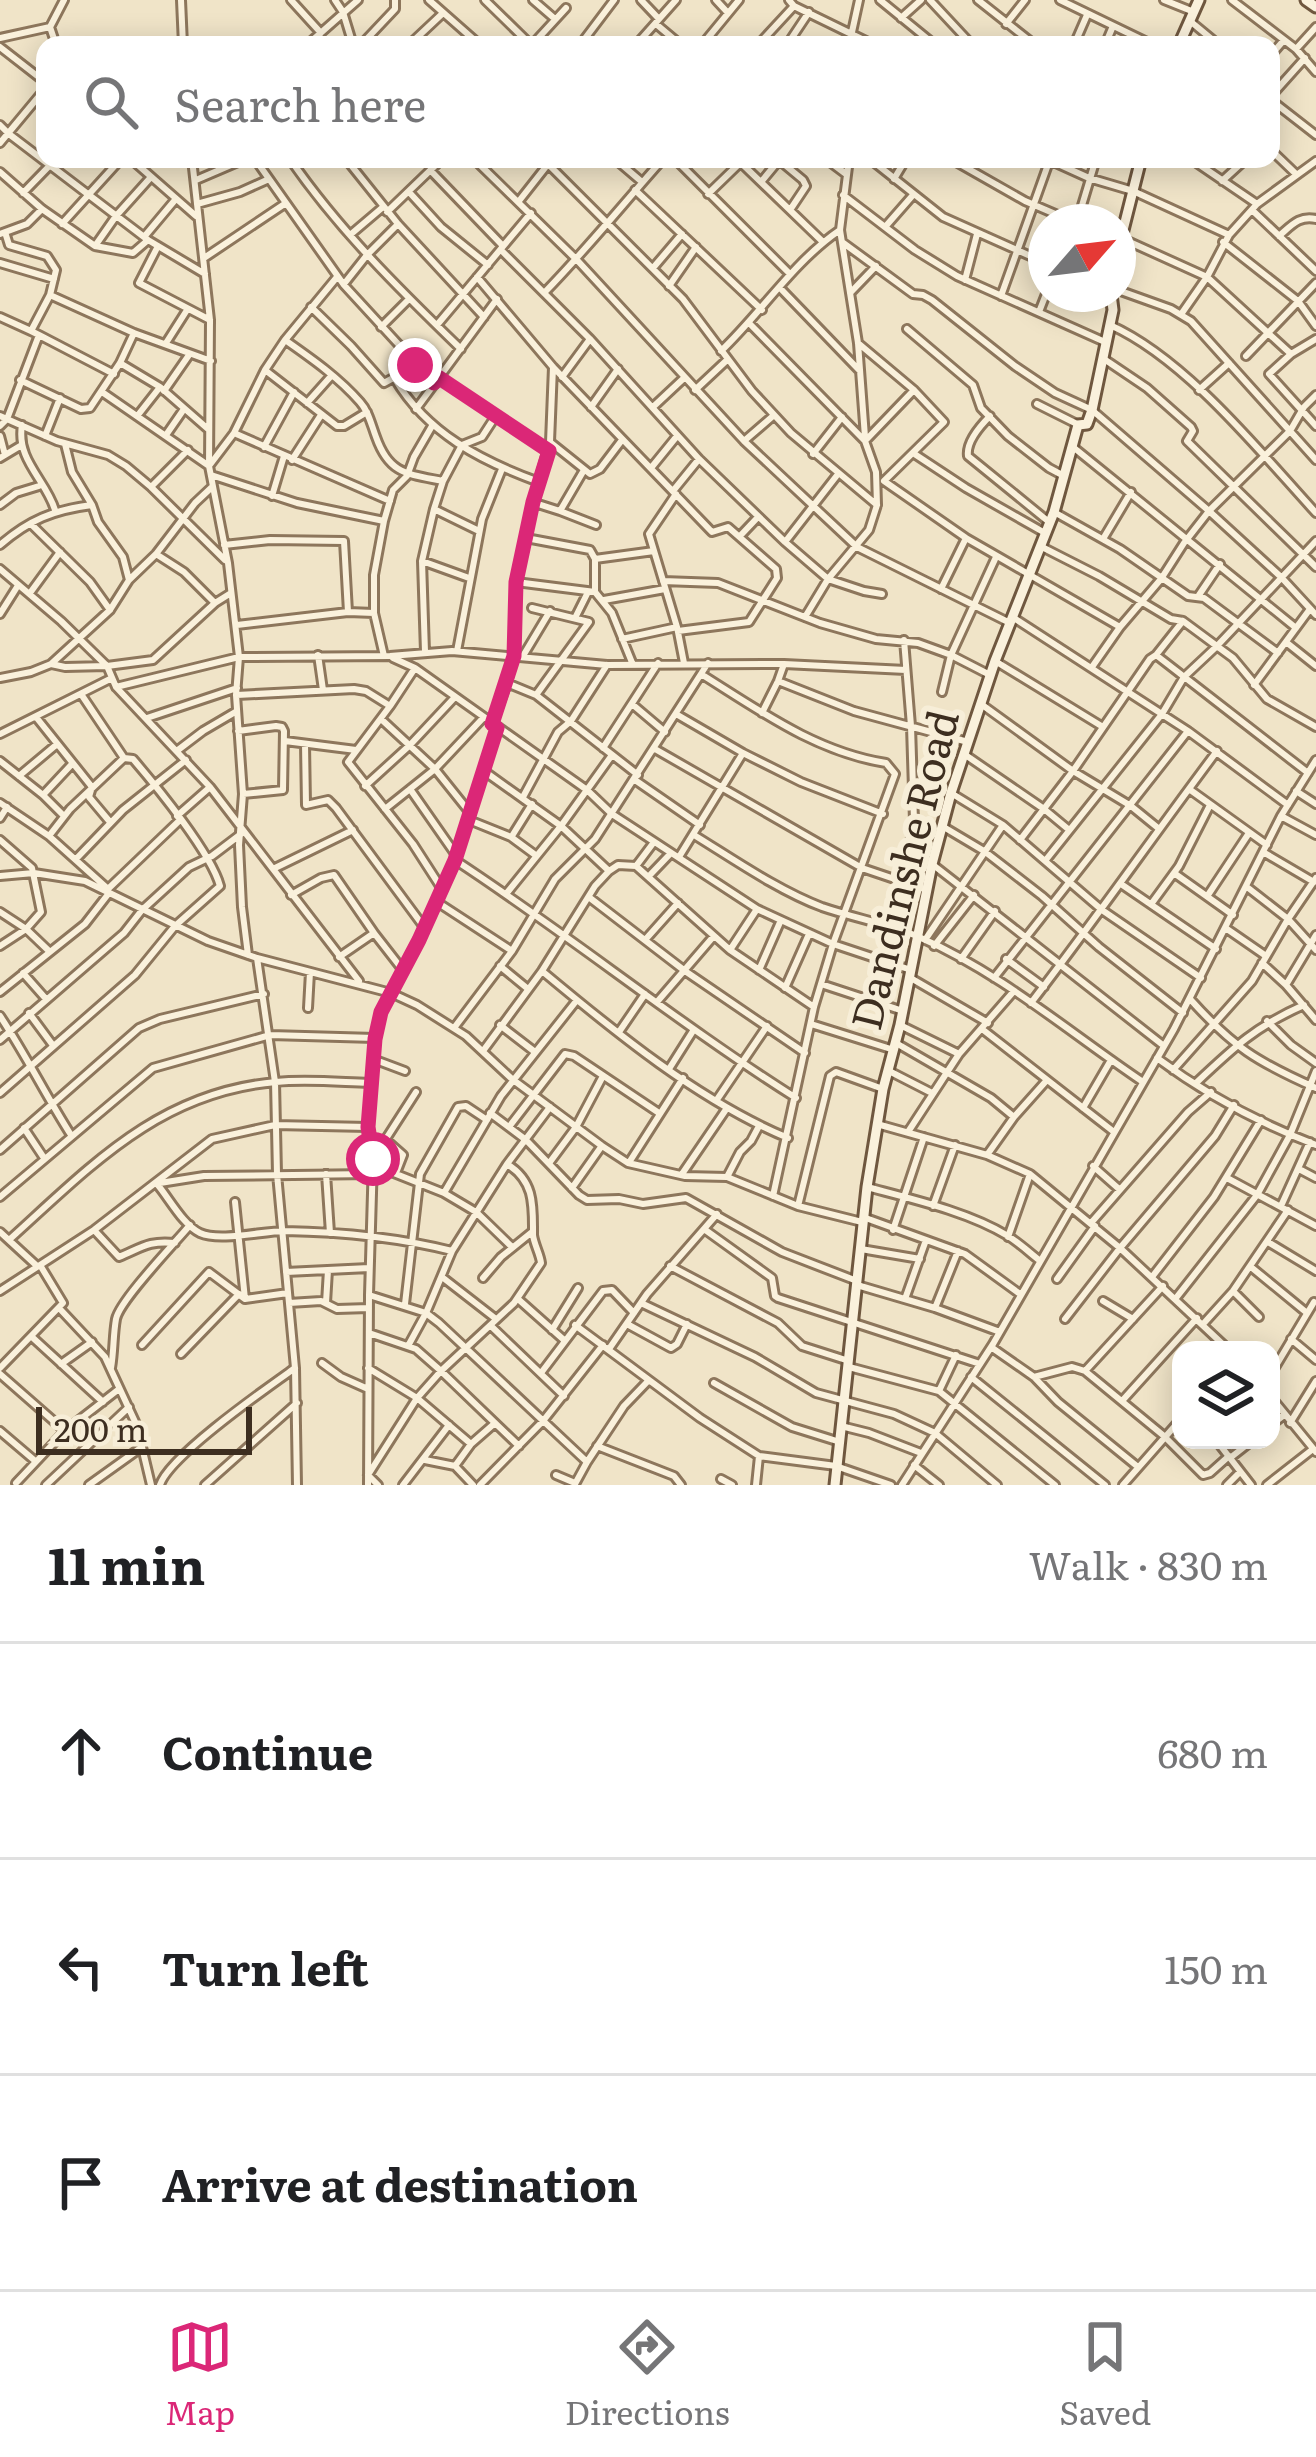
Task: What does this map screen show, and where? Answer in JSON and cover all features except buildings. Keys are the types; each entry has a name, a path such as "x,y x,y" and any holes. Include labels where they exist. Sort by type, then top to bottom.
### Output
{"street":[{"path":"53,36 50,27 64,0"},
{"path":"181,0 183,36"},
{"path":"291,0 321,34"},
{"path":"335,0 353,36"},
{"path":"318,36 358,0"},
{"path":"366,36 395,9 395,0"},
{"path":"429,0 469,36"},
{"path":"485,0 522,36"},
{"path":"533,0 555,19"},
{"path":"641,0 671,36"},
{"path":"644,36 676,0"},
{"path":"716,0 728,13"},
{"path":"709,36 740,0"},
{"path":"794,36 817,0"},
{"path":"852,32 859,0"},
{"path":"880,0 924,36"},
{"path":"902,18 921,0"},
{"path":"930,0 964,36"},
{"path":"979,0 1023,36"},
{"path":"1006,24 1025,0"},
{"path":"1060,0 1134,36"},
{"path":"1164,0 1192,17 1210,36"},
{"path":"1183,36 1199,0"},
{"path":"1232,0 1279,36"},
{"path":"1306,0 1316,8"},
{"path":"586,36 609,2"},
{"path":"765,36 792,3 858,36"},
{"path":"539,36 566,8"},
{"path":"420,36 443,14"},
{"path":"1078,36 1087,15"},
{"path":"1109,36 1113,26"},
{"path":"0,38 50,27"},
{"path":"1296,49 1316,27"},
{"path":"1280,37 1316,72"},
{"path":"1280,45 1284,40"},
{"path":"0,47 36,78"},
{"path":"1280,87 1305,58"},
{"path":"0,143 36,98"},
{"path":"1280,105 1316,134"},
{"path":"0,125 36,151"},
{"path":"1280,159 1297,176"},
{"path":"1181,314 1226,238 1255,207 1316,161"},
{"path":"23,193 47,168"},
{"path":"59,168 146,239 206,274"},
{"path":"62,224 114,168"},
{"path":"140,168 197,217"},
{"path":"194,168 210,320 210,470 237,625 242,908 270,1035 277,1174 296,1368 297,1485"},
{"path":"196,180 228,168"},
{"path":"262,168 337,277 415,365 590,474 600,469 622,440"},
{"path":"296,168 367,255 461,349"},
{"path":"353,168 484,317"},
{"path":"350,235 433,168"},
{"path":"484,168 577,260 744,441 857,547 1012,620 1092,667 1288,805"},
{"path":"519,201 545,168"},
{"path":"556,168 695,314 774,415 813,454 878,505"},
{"path":"626,168 642,182"},
{"path":"544,293 655,168"},
{"path":"683,168 790,274"},
{"path":"708,194 732,168"},
{"path":"748,168 823,242"},
{"path":"761,182 772,168"},
{"path":"789,168 806,186 790,210"},
{"path":"838,168 846,174"},
{"path":"847,168 840,230 858,343 865,441"},
{"path":"881,168 943,217 1028,254"},
{"path":"894,178 900,168"},
{"path":"967,168 1031,204"},
{"path":"1036,204 1046,168"},
{"path":"1067,168 1132,191 1226,238 1298,301 1316,326"},
{"path":"1081,204 1093,168"},
{"path":"1129,204 1138,168"},
{"path":"1204,168 1255,207 1316,271"},
{"path":"1222,181 1235,168"},
{"path":"430,171 699,459 785,542 828,579 882,594"},
{"path":"0,172 95,246 133,253 175,200"},
{"path":"95,246 151,178"},
{"path":"196,204 269,178"},
{"path":"635,190 762,310"},
{"path":"409,192 488,265"},
{"path":"843,195 915,250 965,280 1028,307"},
{"path":"885,227 913,195"},
{"path":"204,258 286,203"},
{"path":"42,209 27,224 3,233 9,245 51,260 56,270 2,420 65,444 108,454 151,487 228,563"},
{"path":"437,326 531,213"},
{"path":"1279,236 1302,218 1316,223"},
{"path":"344,285 398,224"},
{"path":"1001,296 1028,224"},
{"path":"721,352 790,274 840,230"},
{"path":"652,269 682,234"},
{"path":"965,280 977,234"},
{"path":"842,242 913,294 932,300 1015,367 1091,410 1281,577 1313,612 1255,685"},
{"path":"158,246 139,283 210,320"},
{"path":"669,286 696,247"},
{"path":"1136,249 1207,277 1291,354"},
{"path":"0,262 54,279"},
{"path":"851,292 876,266"},
{"path":"210,470 285,340 337,277"},
{"path":"477,278 553,368 712,532 725,527 776,568 775,582 744,625 677,629 622,639"},
{"path":"1246,356 1316,283"},
{"path":"780,288 860,371"},
{"path":"50,295 211,362"},
{"path":"416,409 497,298"},
{"path":"381,327 410,299"},
{"path":"1136,299 1181,314 1316,460"},
{"path":"310,307 380,381 395,379 415,365"},
{"path":"166,343 187,310"},
{"path":"1039,312 1106,342"},
{"name":"Dandinshe Road","path":"835,1485 867,1187 883,1089 921,939 932,864 966,748 1049,522 1078,425 1087,424 1113,312"},
{"path":"0,317 114,374"},
{"path":"750,324 865,441 873,457 878,505 869,530 828,579 805,616"},
{"path":"1110,325 1152,350 1198,390 1316,513"},
{"path":"907,329 973,386 978,403 1008,436 1064,476"},
{"path":"20,380 86,410 114,374 134,333"},
{"path":"562,377 590,339"},
{"path":"1316,339 1269,374 1316,426"},
{"path":"285,340 332,375 367,412 383,454 395,468 443,481"},
{"path":"858,343 944,422 877,489"},
{"path":"138,415 189,355"},
{"path":"1104,358 1191,427 1187,441 1316,567"},
{"path":"695,390 727,360"},
{"path":"120,363 162,389 209,430"},
{"path":"1198,390 1229,363"},
{"path":"518,656 516,582 550,446 553,368"},
{"path":"591,407 618,369"},
{"path":"266,370 337,426 367,412"},
{"path":"307,403 332,375"},
{"path":"653,407 684,378"},
{"path":"395,379 432,426 502,469 539,482"},
{"path":"865,441 914,390"},
{"path":"102,392 210,470 272,496 384,520"},
{"path":"264,447 294,392"},
{"path":"1092,667 1209,511 1290,431 1316,395"},
{"path":"45,436 60,398"},
{"path":"1037,404 1078,425"},
{"path":"166,435 184,409"},
{"path":"272,496 288,458 321,415"},
{"path":"744,441 774,415"},
{"path":"990,416 977,431 968,456 1049,522"},
{"path":"425,652 422,561 434,509 462,446 482,437 495,417"},
{"path":"813,454 842,417"},
{"path":"22,425 20,446 56,510"},
{"path":"432,426 408,474 393,490 384,520 374,575 374,613 387,656 415,668 587,790 612,814 757,909 910,973 985,1026 1114,1132"},
{"path":"234,433 390,501"},
{"path":"0,436 3,456 20,446"},
{"path":"650,468 677,436"},
{"path":"65,444 72,472 123,557 129,580"},
{"path":"1072,447 1297,628"},
{"path":"151,487 188,450"},
{"path":"913,453 965,488 1103,539 1188,596 1199,595 1278,653"},
{"path":"685,664 649,531 699,459"},
{"path":"457,651 479,532 502,469"},
{"path":"560,511 584,470"},
{"path":"785,542 838,473"},
{"path":"884,481 996,557 1120,627"},
{"path":"0,505 26,488 41,486"},
{"path":"0,678 51,664 80,638 110,610 129,580 212,487"},
{"path":"1103,539 1131,492"},
{"path":"533,502 596,525"},
{"path":"0,545 20,528 56,510 92,505"},
{"path":"434,509 479,532"},
{"path":"740,536 759,517"},
{"path":"31,524 90,582 110,610"},
{"path":"525,538 590,550 596,559 591,592 575,618"},
{"path":"941,589 966,538"},
{"path":"224,545 344,541 349,612"},
{"path":"1045,861 1162,714 1184,677 1316,541"},
{"path":"1040,546 1183,621 1233,658 1267,699 1316,727"},
{"path":"596,559 654,551"},
{"path":"29,594 60,552"},
{"path":"156,554 184,572 215,603"},
{"path":"942,692 951,656 996,557"},
{"path":"422,561 469,578"},
{"path":"1199,595 1220,564"},
{"path":"0,569 107,666 116,687 209,787 361,984"},
{"path":"516,582 591,592 604,600 633,665"},
{"path":"604,600 664,585 718,583 876,639 904,640 991,675"},
{"path":"0,614 18,586"},
{"path":"51,664 107,666 153,659 232,593"},
{"path":"532,608 589,623 536,695"},
{"path":"368,1485 372,1161 368,1127 375,1039 381,1012 456,858 518,656 550,611"},
{"path":"237,625 374,613"},
{"path":"1020,840 1150,659 1183,621"},
{"path":"903,882 914,821 904,640"},
{"path":"1286,642 1316,666"},
{"path":"116,687 239,657 457,651 607,665 784,664 907,670"},
{"path":"318,655 323,690"},
{"path":"1156,655 1308,773"},
{"path":"995,661 1103,727"},
{"path":"603,748 658,663"},
{"path":"454,1028 512,951 560,872 584,851 612,814 708,664"},
{"path":"762,712 784,664"},
{"path":"523,797 558,732 571,721 607,665"},
{"path":"415,668 348,762 442,889"},
{"path":"701,674 789,730 847,755 890,764 895,774 814,1007 772,1197"},
{"path":"0,734 112,678"},
{"path":"778,681 854,712 911,726 966,748 1070,830"},
{"path":"507,683 536,695 700,825"},
{"path":"146,718 237,691 366,691 390,706"},
{"path":"81,694 124,758"},
{"path":"365,786 454,698"},
{"path":"632,704 665,732"},
{"path":"981,704 1158,828"},
{"path":"178,750 237,711"},
{"path":"676,714 800,782 883,814"},
{"path":"36,717 92,788"},
{"path":"381,718 435,769 470,817 512,837 536,855"},
{"path":"385,809 435,769 483,718"},
{"path":"238,731 280,726 285,741 284,790 243,794"},
{"path":"994,977 1189,731"},
{"path":"285,741 356,750"},
{"path":"305,744 306,805 330,801 424,927"},
{"path":"19,776 56,745"},
{"path":"655,749 862,868 927,890"},
{"path":"1031,1003 1216,752"},
{"path":"648,877 694,835 743,753"},
{"path":"506,894 612,755"},
{"path":"0,1093 135,975 175,926 218,890 220,881 134,759 124,758 49,836"},
{"path":"76,859 110,822 186,760"},
{"path":"902,1485 1000,1332 1183,1013 1265,848 1316,760"},
{"path":"0,761 64,816"},
{"path":"43,795 72,764"},
{"path":"484,770 561,826 609,871"},
{"path":"0,992 85,924 108,891 209,787"},
{"path":"92,788 89,797 110,822"},
{"path":"1173,1070 1252,981 1315,880 1265,848 1189,788"},
{"path":"410,789 456,858 796,1098"},
{"path":"1296,791 1316,804"},
{"path":"951,794 1003,825 1102,910 1201,979"},
{"path":"512,837 532,804"},
{"path":"0,818 4,805 49,836 108,891"},
{"path":"1152,903 1174,873 1210,805"},
{"path":"1282,816 1316,835"},
{"path":"921,939 1003,825"},
{"path":"942,826 984,850 1183,1013"},
{"path":"273,868 353,830"},
{"path":"0,1040 124,933 189,867 212,856 241,831"},
{"path":"1208,895 1249,833"},
{"path":"694,835 804,899 921,939 994,977 1143,1082"},
{"path":"0,840 28,862 41,913 0,946"},
{"path":"636,866 654,842"},
{"path":"932,864 1164,1046"},
{"path":"482,1051 542,971 595,886 615,866 636,866 713,937 814,1007"},
{"path":"0,875 34,873 85,880 175,926 253,957 391,993 454,1028 512,1079 628,1162 681,1175 742,1181 798,1206 926,1240 958,1251 1021,1294"},
{"path":"1174,873 1233,915"},
{"path":"291,895 334,875 403,970"},
{"path":"1121,884 1216,949"},
{"path":"1246,887 1288,919 1313,947"},
{"path":"934,946 974,895"},
{"path":"590,898 685,971 806,1053"},
{"path":"436,902 512,951"},
{"path":"645,940 678,904"},
{"path":"730,950 757,909"},
{"path":"961,959 995,911"},
{"path":"0,912 50,952"},
{"path":"759,970 781,920"},
{"path":"1227,929 1264,959 1316,1020"},
{"path":"339,957 374,933"},
{"path":"785,988 809,934"},
{"path":"1286,985 1313,947 1316,935"},
{"path":"656,1003 713,937"},
{"path":"1006,959 1044,986"},
{"path":"500,966 528,989"},
{"path":"542,971 716,1101 788,1138"},
{"path":"308,1008 310,972"},
{"path":"23,973 46,999"},
{"path":"821,984 903,1011"},
{"path":"908,1132 959,1054 1015,990"},
{"path":"0,1150 139,1028 264,994"},
{"path":"620,1032 645,994"},
{"path":"1190,999 1235,1046 1313,1086"},
{"path":"444,1193 512,1079 577,1000"},
{"path":"1196,1083 1267,1021 1304,1005"},
{"path":"29,1013 53,1046"},
{"path":"0,1016 70,1135"},
{"path":"1175,1298 1257,1195 1313,1086 1316,1067 1267,1021"},
{"path":"811,1024 895,1046 991,1098 1015,1117"},
{"path":"500,1025 535,1052"},
{"path":"900,1025 959,1054"},
{"path":"716,1101 767,1026"},
{"path":"669,1069 694,1030"},
{"path":"0,1197 153,1068 270,1035 375,1039"},
{"path":"508,1126 565,1054 659,1113"},
{"path":"1122,1401 1233,1291 1251,1267 1268,1242 1313,1143 1261,1120 1157,1058"},
{"path":"373,1059 405,1071"},
{"path":"1083,1108 1111,1060"},
{"path":"889,1071 932,1093"},
{"path":"798,1206 830,1076 836,1072 883,1089"},
{"path":"550,1162 576,1127 603,1076"},
{"path":"628,1162 683,1078"},
{"path":"987,1155 1047,1080"},
{"path":"8,1240 100,1157 160,1115 193,1101 274,1082 370,1083"},
{"path":"372,1161 416,1092"},
{"path":"1057,1280 1119,1190 1211,1092"},
{"path":"1065,1319 1215,1136 1234,1105"},
{"path":"405,1306 420,1174 458,1107 466,1106 508,1126 587,1200 643,1204 686,1198 782,1252 1000,1332"},
{"path":"408,1346 452,1251 550,1107"},
{"path":"681,1175 727,1108"},
{"path":"1152,1276 1227,1178 1261,1120"},
{"path":"878,1124 987,1155 1030,1174 1152,1276 1220,1341"},
{"path":"0,1291 94,1230 212,1138 275,1125 368,1127"},
{"path":"727,1178 759,1126"},
{"path":"24,1128 44,1159"},
{"path":"893,1230 924,1136"},
{"path":"386,1141 403,1155 395,1173"},
{"path":"933,1206 955,1145"},
{"path":"572,1188 602,1146"},
{"path":"372,1161 476,1212 512,1247"},
{"path":"368,1475 417,1398 518,1299 542,1260 533,1238 531,1194 524,1178 508,1163"},
{"path":"1093,1166 1119,1190"},
{"path":"1299,1169 1316,1178"},
{"path":"326,1174 330,1233"},
{"path":"157,1184 189,1177 372,1174"},
{"path":"1008,1237 1030,1174"},
{"path":"1227,1178 1316,1226"},
{"path":"157,1184 203,1234 370,1234 452,1251"},
{"path":"867,1187 933,1206 1008,1237 1040,1261"},
{"path":"182,1354 242,1296 235,1202"},
{"path":"425,1460 455,1466 476,1485 542,1421 717,1214"},
{"path":"111,1368 118,1314 190,1225"},
{"path":"704,1229 772,1278 778,1298 980,1364"},
{"path":"94,1230 119,1257 142,1245 175,1243"},
{"path":"483,1278 534,1230"},
{"path":"0,1232 39,1265 63,1300 0,1371 65,1431"},
{"path":"904,1299 926,1240"},
{"path":"1268,1242 1316,1270"},
{"path":"861,1249 920,1258"},
{"path":"935,1308 958,1251"},
{"path":"670,1267 778,1323 802,1346 939,1391 1054,1485"},
{"path":"1251,1267 1307,1312"},
{"path":"286,1273 369,1268"},
{"path":"326,1303 328,1270"},
{"path":"142,1345 209,1272 242,1296 326,1303 337,1309 369,1308"},
{"path":"442,1277 564,1396"},
{"path":"1085,1371 1163,1286"},
{"path":"552,1330 578,1288"},
{"path":"541,1373 606,1289 634,1313"},
{"path":"1233,1291 1259,1317"},
{"path":"369,1294 426,1313 586,1462"},
{"path":"518,1299 565,1340"},
{"path":"1103,1301 1132,1319"},
{"path":"1280,1359 1314,1302"},
{"path":"641,1304 755,1357 816,1393 894,1414 935,1433 997,1485"},
{"path":"59,1308 111,1368 130,1407 156,1485"},
{"path":"627,1324 671,1348 687,1324"},
{"path":"575,1325 759,1456 836,1466 891,1485"},
{"path":"370,1333 408,1346 442,1371 519,1445"},
{"path":"32,1336 103,1402"},
{"path":"1291,1340 1316,1360"},
{"path":"61,1364 92,1342"},
{"path":"991,1347 1034,1377 1138,1467"},
{"path":"939,1391 956,1355"},
{"path":"322,1363 368,1389"},
{"path":"1034,1377 1072,1367 1085,1371 1203,1475 1240,1449"},
{"path":"156,1485 215,1428 296,1368"},
{"path":"368,1368 417,1398 471,1444"},
{"path":"971,1377 1105,1485"},
{"path":"556,1475 576,1484 624,1406 649,1379"},
{"path":"1290,1423 1316,1381"},
{"path":"714,1383 792,1427 840,1442"},
{"path":"0,1481 17,1484 65,1431 121,1388"},
{"path":"205,1485 297,1403"},
{"path":"46,1485 130,1407"},
{"path":"1267,1485 1314,1451 1280,1409"},
{"path":"1280,1418 1284,1415"},
{"path":"455,1466 495,1423"},
{"path":"410,1483 448,1425"},
{"path":"842,1426 921,1454"},
{"path":"1123,1485 1172,1428"},
{"path":"0,1432 35,1461"},
{"path":"89,1485 142,1447"},
{"path":"597,1447 674,1476 681,1485"},
{"path":"1223,1449 1251,1485"},
{"path":"757,1485 759,1456"},
{"path":"914,1465 939,1485"},
{"path":"1227,1485 1240,1472"},
{"path":"368,1475 378,1485"},
{"path":"721,1479 732,1485"}],"route":[{"path":"373,1159 368,1127 370,1083 381,1012 455,860 497,728 492,724 515,647 516,582 549,451 438,377 434,383 415,365"}]}
